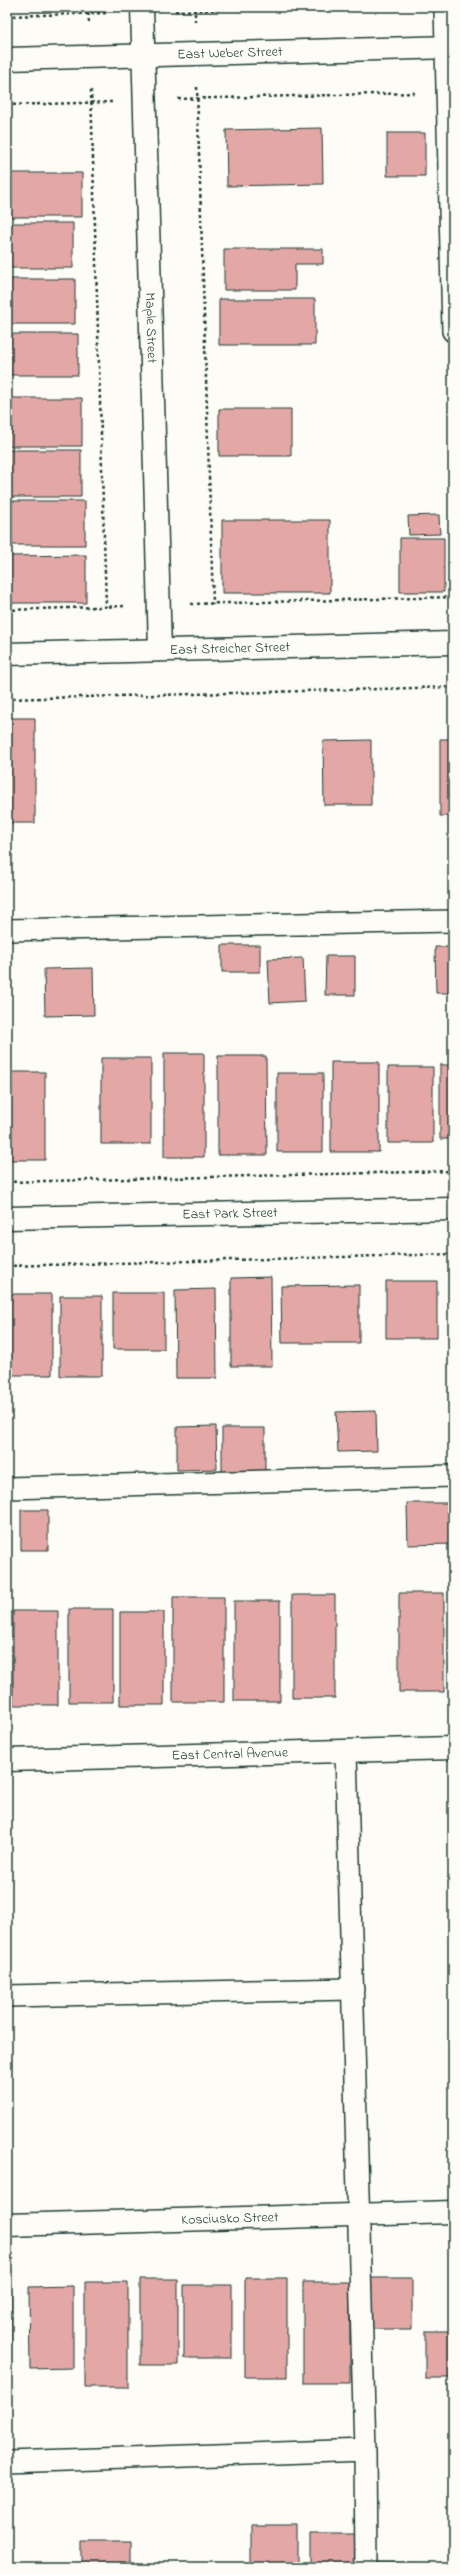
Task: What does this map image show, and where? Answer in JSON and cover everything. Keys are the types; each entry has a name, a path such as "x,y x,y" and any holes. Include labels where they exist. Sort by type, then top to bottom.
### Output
{"street":[{"name":"Maple Street","path":"142,7 143,100 160,650"},
{"name":"East Weber Street","path":"7,59 450,48"},
{"name":"East Streicher Street","path":"7,654 453,643"},
{"name":"East Park Street","path":"7,1218 453,1209"},
{"name":"East Central Avenue","path":"7,1760 453,1748"},
{"name":"Kosciusko Street","path":"7,2225 453,2212"}],"lane":[{"path":"445,7 450,48 447,92 453,331"},
{"path":"7,930 453,921"},
{"path":"7,1488 453,1476"},
{"path":"346,1752 365,2450 366,2567"},
{"path":"7,1996 353,1989"},
{"path":"7,2462 365,2450"}],"path":[{"path":"88,7 91,57 91,103 106,607"},
{"path":"195,7 213,604"},
{"path":"7,105 197,98 447,92"},
{"path":"7,610 453,597"},
{"path":"7,699 453,687"},
{"path":"7,1182 453,1171"},
{"path":"7,1266 453,1254"}],"building":[{"path":"322,128 323,184 227,186 226,130"},
{"path":"387,133 425,133 425,176 387,176"},
{"path":"7,173 82,173 82,217 7,217"},
{"path":"7,223 73,223 73,268 7,268"},
{"path":"224,249 323,249 323,264 295,264 295,290 224,290"},
{"path":"7,279 75,279 75,324 7,324"},
{"path":"219,299 315,299 315,345 219,345"},
{"path":"7,334 78,334 78,375 7,375"},
{"path":"7,398 82,398 82,446 7,446"},
{"path":"219,409 291,409 291,456 219,456"},
{"path":"7,450 81,450 81,497 7,497"},
{"path":"7,501 85,501 85,545 7,545"},
{"path":"439,515 440,534 409,535 408,516"},
{"path":"222,520 330,520 330,593 222,593"},
{"path":"400,538 444,538 444,592 400,592"},
{"path":"86,555 86,603 7,603 7,556"},
{"path":"7,718 35,718 35,823 7,823"},
{"path":"440,739 453,739 453,816 440,816"},
{"path":"371,740 371,805 324,805 323,741"},
{"path":"222,945 260,945 260,972 222,972"},
{"path":"435,947 453,947 453,993 436,993"},
{"path":"326,956 355,956 355,995 325,995"},
{"path":"303,958 305,1001 270,1003 268,959"},
{"path":"93,968 94,1015 45,1016 44,969"},
{"path":"164,1053 204,1053 204,1157 164,1157"},
{"path":"218,1056 266,1056 267,1155 218,1155"},
{"path":"101,1058 151,1058 151,1144 101,1144"},
{"path":"331,1062 379,1062 379,1152 331,1152"},
{"path":"440,1065 453,1065 453,1139 440,1139"},
{"path":"388,1067 433,1067 433,1143 388,1143"},
{"path":"7,1072 45,1072 45,1160 7,1160"},
{"path":"277,1073 323,1073 323,1152 277,1152"},
{"path":"271,1277 272,1366 231,1366 231,1278"},
{"path":"386,1281 437,1281 437,1338 386,1338"},
{"path":"359,1285 359,1343 282,1343 281,1286"},
{"path":"216,1289 217,1378 176,1378 175,1290"},
{"path":"113,1293 164,1293 164,1349 113,1349"},
{"path":"9,1294 52,1294 52,1375 9,1375"},
{"path":"60,1296 102,1296 102,1376 60,1376"},
{"path":"376,1411 377,1451 338,1452 336,1412"},
{"path":"216,1426 217,1469 177,1470 177,1427"},
{"path":"222,1428 265,1428 265,1474 222,1474"},
{"path":"407,1503 453,1503 453,1544 408,1545"},
{"path":"21,1510 48,1510 48,1550 21,1550"},
{"path":"399,1593 444,1593 444,1692 399,1692"},
{"path":"292,1595 335,1595 335,1698 292,1698"},
{"path":"173,1597 224,1597 224,1702 173,1702"},
{"path":"234,1601 280,1601 280,1701 234,1701"},
{"path":"69,1609 113,1609 113,1702 69,1702"},
{"path":"13,1611 58,1611 58,1705 13,1705"},
{"path":"120,1612 164,1612 164,1705 120,1705"},
{"path":"245,2278 287,2278 287,2377 245,2377"},
{"path":"369,2278 412,2278 412,2329 369,2329"},
{"path":"140,2279 178,2279 178,2365 140,2365"},
{"path":"85,2282 128,2282 128,2387 85,2387"},
{"path":"303,2282 350,2282 350,2383 303,2383"},
{"path":"184,2285 232,2285 232,2358 184,2358"},
{"path":"73,2286 73,2368 30,2369 29,2287"},
{"path":"7,2288 11,2288 11,2376 7,2376"},
{"path":"425,2331 453,2331 453,2378 425,2378"},
{"path":"251,2525 297,2525 297,2567 251,2567"},
{"path":"310,2533 357,2533 357,2567 310,2567"},
{"path":"82,2541 131,2541 131,2567 82,2567"},
{"path":"373,2563 422,2563 422,2567 373,2567"}]}
